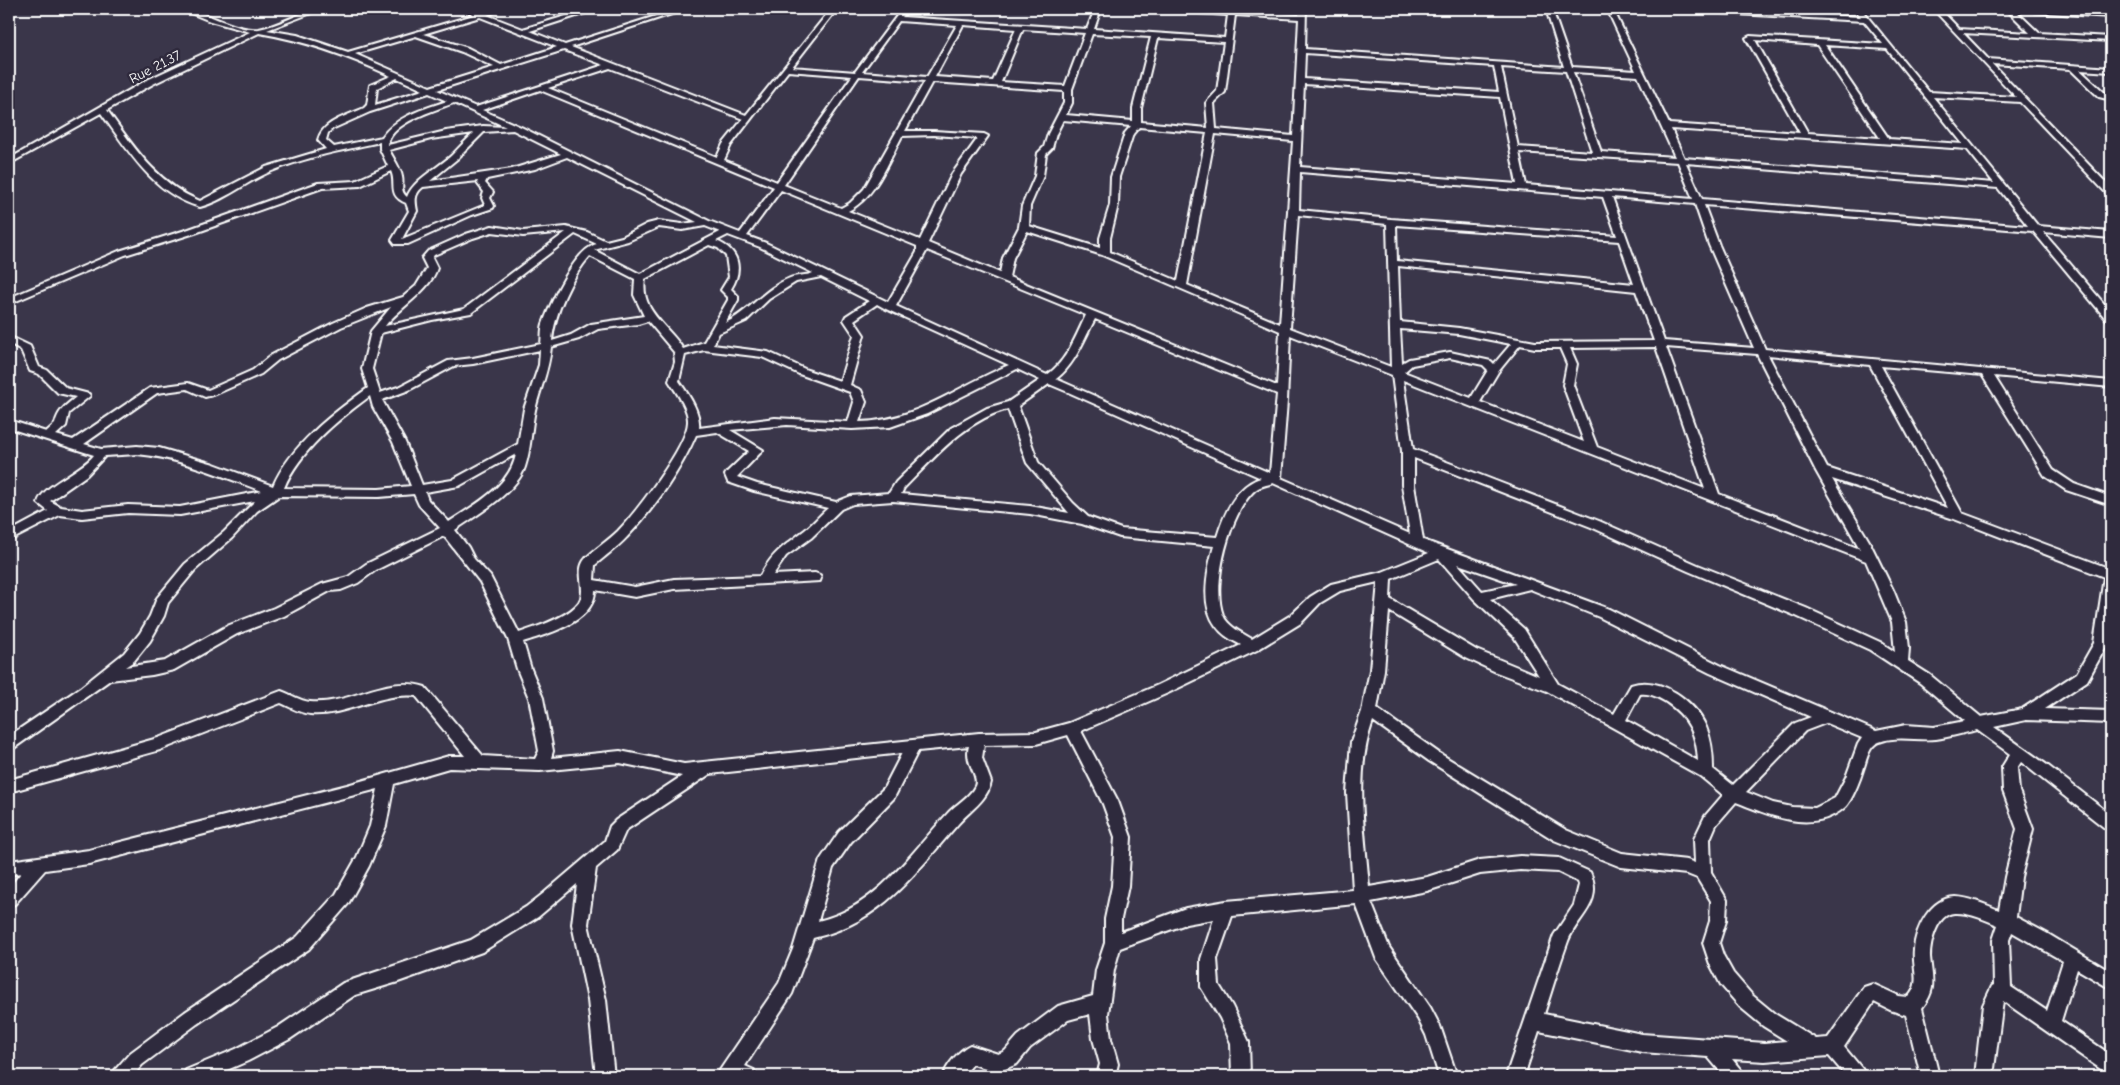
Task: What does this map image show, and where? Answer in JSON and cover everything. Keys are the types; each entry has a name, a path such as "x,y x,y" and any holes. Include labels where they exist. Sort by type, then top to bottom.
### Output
{"street":[{"path":"184,9 212,20 256,32 294,37 348,54 518,129 706,223 742,236 890,307 1275,478 1334,507 1442,553 1531,584 1604,614 1716,669 1875,737"},
{"name":"Rue 21.37","path":"9,162 150,82 256,32 319,9"},
{"path":"466,9 747,118"},
{"path":"348,54 500,9"},
{"path":"523,31 595,9"},
{"path":"332,150 322,140 324,132 330,127 368,110 398,102 499,66 684,9"},
{"path":"719,161 727,144 834,9"},
{"path":"742,236 754,222 905,9"},
{"path":"1004,278 1008,258 1024,227 1026,206 1039,176 1042,153 1048,148 1052,134 1068,103 1068,89 1098,9"},
{"path":"1167,9 1303,13 1294,169 1294,212 1275,478"},
{"path":"1549,9 1597,154"},
{"path":"1610,9 1666,126 1699,202 1714,245 1761,351 1822,471 1871,558 1900,622 1901,663"},
{"path":"1684,9 1866,19"},
{"path":"1812,9 1818,16"},
{"path":"1858,9 2036,229 2111,318"},
{"path":"1936,9 2111,193"},
{"path":"2009,9 2037,35"},
{"path":"2009,9 2111,15"},
{"path":"1182,286 1212,130 1210,103 1221,92 1232,11"},
{"path":"899,18 1227,40"},
{"path":"841,211 853,205 868,190 961,23"},
{"path":"996,84 1020,27"},
{"path":"1957,31 2111,39"},
{"path":"416,34 465,50 499,66"},
{"path":"1105,253 1105,238 1114,205 1115,177 1129,133 1137,124 1138,108 1156,35"},
{"path":"1804,136 1750,38 1889,47"},
{"path":"1819,42 1886,141"},
{"path":"1301,51 1641,74"},
{"path":"1986,62 2111,70"},
{"path":"1497,64 1522,188"},
{"path":"474,111 610,65"},
{"path":"2072,67 2102,95 2111,98"},
{"path":"787,69 1068,89"},
{"path":"368,110 373,87 396,76"},
{"path":"1300,81 1503,95"},
{"path":"540,88 1282,392"},
{"path":"1928,94 2023,100"},
{"path":"410,201 402,198 397,190 398,177 384,149 385,139 404,120 453,101"},
{"path":"102,108 154,177 177,194 200,204 269,169 332,150 385,139"},
{"path":"1062,117 1296,138"},
{"path":"1666,126 1970,147"},
{"path":"384,149 430,135 483,128 518,129"},
{"path":"483,128 454,157 419,185 411,194 410,201 413,212 397,240 400,243 469,213 490,206 486,198 489,192 481,183 485,176"},
{"path":"890,307 922,252 922,244 966,155 984,136 934,132 899,134"},
{"path":"1514,149 1681,160 2001,186"},
{"path":"419,185 514,172 549,162 567,154"},
{"path":"9,301 122,253 192,231 321,184 357,184 392,167"},
{"path":"1294,169 2111,235"},
{"path":"1607,195 1714,497"},
{"path":"1294,212 1391,222 1623,239"},
{"path":"1391,222 1396,372 1408,450 1408,485 1417,542"},
{"path":"107,675 152,670 169,666 232,630 278,612 327,587 341,585 352,580 366,570 448,529 488,500 511,480 519,468 530,409 544,365 548,325 575,266 588,251 625,238 654,224 682,227 706,223"},
{"path":"1024,227 1105,253 1285,329 1871,558"},
{"path":"540,765 546,752 544,735 536,698 524,670 515,639 485,579 469,561 464,550 450,535 448,529 423,502 399,442 374,393 367,369 367,361 376,331 389,314 418,288 431,272 432,268 427,256 494,229 524,233 558,228 573,231 604,244"},
{"path":"376,331 432,316 467,311 573,231"},
{"path":"515,639 547,628 584,607 588,599 587,570 589,563 626,531 678,458 692,432 695,422 674,381 680,353 676,345 649,317 641,305 638,284 640,278 728,231"},
{"path":"705,347 733,300 733,296 726,290 734,277 730,253 721,246 710,242"},
{"path":"588,251 640,278"},
{"path":"1392,263 1640,288"},
{"path":"716,331 742,319 766,297 793,280 812,277 821,273"},
{"path":"76,444 154,390 188,386 205,394 212,392 257,372 274,358 337,326 371,310 406,299"},
{"path":"844,386 858,348 859,335 849,320 877,300"},
{"path":"893,498 900,485 955,430 991,410 1012,405 1058,372 1067,362 1092,314"},
{"path":"9,744 85,692 129,657 145,637 157,616 162,601 190,568 228,535 253,508 276,492 282,478 300,454 334,416 374,393 405,388 452,363 527,351 575,337 591,328 638,321 649,317"},
{"path":"1395,325 1459,331 1535,345 1660,344 1874,361 2111,384"},
{"path":"9,339 26,348 34,369 43,372 59,388 85,396 65,411 61,418 60,426 47,437"},
{"path":"1474,403 1494,370 1511,352 1517,342"},
{"path":"1564,346 1572,364 1568,385 1592,449"},
{"path":"680,353 705,347 764,354 803,372 844,386 857,392 859,396 860,402 853,425"},
{"path":"1396,372 1409,362 1450,355 1487,363 1494,370"},
{"path":"1874,361 1958,516"},
{"path":"692,432 786,421 871,426 908,418 973,387 987,377 1018,365"},
{"path":"1986,371 2049,473 2070,487 2111,501"},
{"path":"1012,405 1033,463 1084,520"},
{"path":"9,424 100,453 137,450 159,452 210,467 276,492"},
{"path":"719,429 757,450 731,475 732,479 754,487 837,506"},
{"path":"100,453 88,469 56,488 45,498 44,503 58,511 82,514 128,510 180,511 198,509 276,492 379,493 430,488 455,482 524,445"},
{"path":"1408,450 1595,524 1693,568 1801,612 1875,646 1925,679 1979,724 2020,753 2111,824"},
{"path":"1822,471 1958,516 2111,575 2101,643 2082,677 2026,714"},
{"path":"1252,646 1225,628 1217,617 1214,604 1214,587 1220,542 1232,511 1248,489 1275,478"},
{"path":"764,580 774,562 807,535 837,506 851,500 893,498 1005,506 1084,520 1120,532 1140,536 1220,542"},
{"path":"9,536 58,511"},
{"path":"9,868 89,857 387,780 449,762 540,765 620,757 684,770 979,739 1036,738 1072,728 1163,689 1252,646 1296,619 1325,592 1358,581 1385,576 1442,553"},
{"path":"1442,553 1479,596 1519,633 1554,689"},
{"path":"1385,576 1377,670 1369,711 1358,742 1355,793 1361,896 1382,952 1424,1013 1434,1032 1448,1076"},
{"path":"587,584 635,592 674,584 815,578"},
{"path":"1479,596 1531,584"},
{"path":"1383,601 1471,654 1554,689 1617,723 1705,772 1734,794 1772,809 1792,814 1816,815 1840,803 1853,778 1865,744 1875,737 1906,731 1934,733 2026,714 2111,717"},
{"path":"1617,723 1636,689 1646,687 1675,700 1693,715 1705,742 1705,772"},
{"path":"9,786 160,744 281,697 309,708 349,702 395,689 420,691 479,762"},
{"path":"1369,711 1434,757 1560,835 1621,860 1687,867 1703,873"},
{"path":"1813,1048 1769,1020 1746,1001 1727,979 1716,958 1711,943 1718,921 1719,900 1703,873 1702,839 1710,822 1721,806 1745,780 1762,766 1800,727 1826,717"},
{"path":"1072,728 1100,787 1110,801 1124,837 1120,886 1113,919 1113,942 1105,970 1099,1014 1102,1039 1109,1064 1106,1076"},
{"path":"807,931 823,929 867,908 888,892 912,867 959,811 982,790 984,779 975,760 975,750 979,739"},
{"path":"748,1076 728,1074 786,988 807,931 826,865 844,837 872,812 889,793 913,747"},
{"path":"2003,991 2001,940 2008,922 2007,912 2013,877 2025,829 2011,791 2009,767 2020,753"},
{"path":"192,1076 242,1055 284,1033 349,989 369,981 398,974 476,946 532,912 611,845 616,831 621,825 707,768"},
{"path":"121,1076 136,1059 191,1018 303,942 342,899 363,861 378,826 387,780"},
{"path":"9,899 41,863"},
{"path":"1113,942 1186,916 1226,909 1361,896 1427,884 1480,867 1520,863 1560,865 1584,877 1586,885 1582,908 1562,935 1515,1076"},
{"path":"588,865 580,924 597,1000 605,1076"},
{"path":"1833,1047 1873,992 1900,1005 1912,1005 1918,1001 1925,988 1925,970 1921,953 1923,940 1938,912 1954,904 1980,911 2008,922 2111,981"},
{"path":"1226,909 1209,959 1210,987 1226,1012 1240,1042 1241,1076"},
{"path":"2052,1025 2072,958"},
{"path":"2003,991 2111,1066"},
{"path":"1984,1076 1992,1005 1998,992 2003,991"},
{"path":"952,1076 970,1054 998,1063 1011,1058 1024,1042 1064,1012 1101,1003"},
{"path":"1912,1005 1930,1076"},
{"path":"1534,1021 1642,1043 1764,1052 1833,1047"},
{"path":"1833,1047 1856,1076"},
{"path":"1712,1048 1735,1076"}]}
